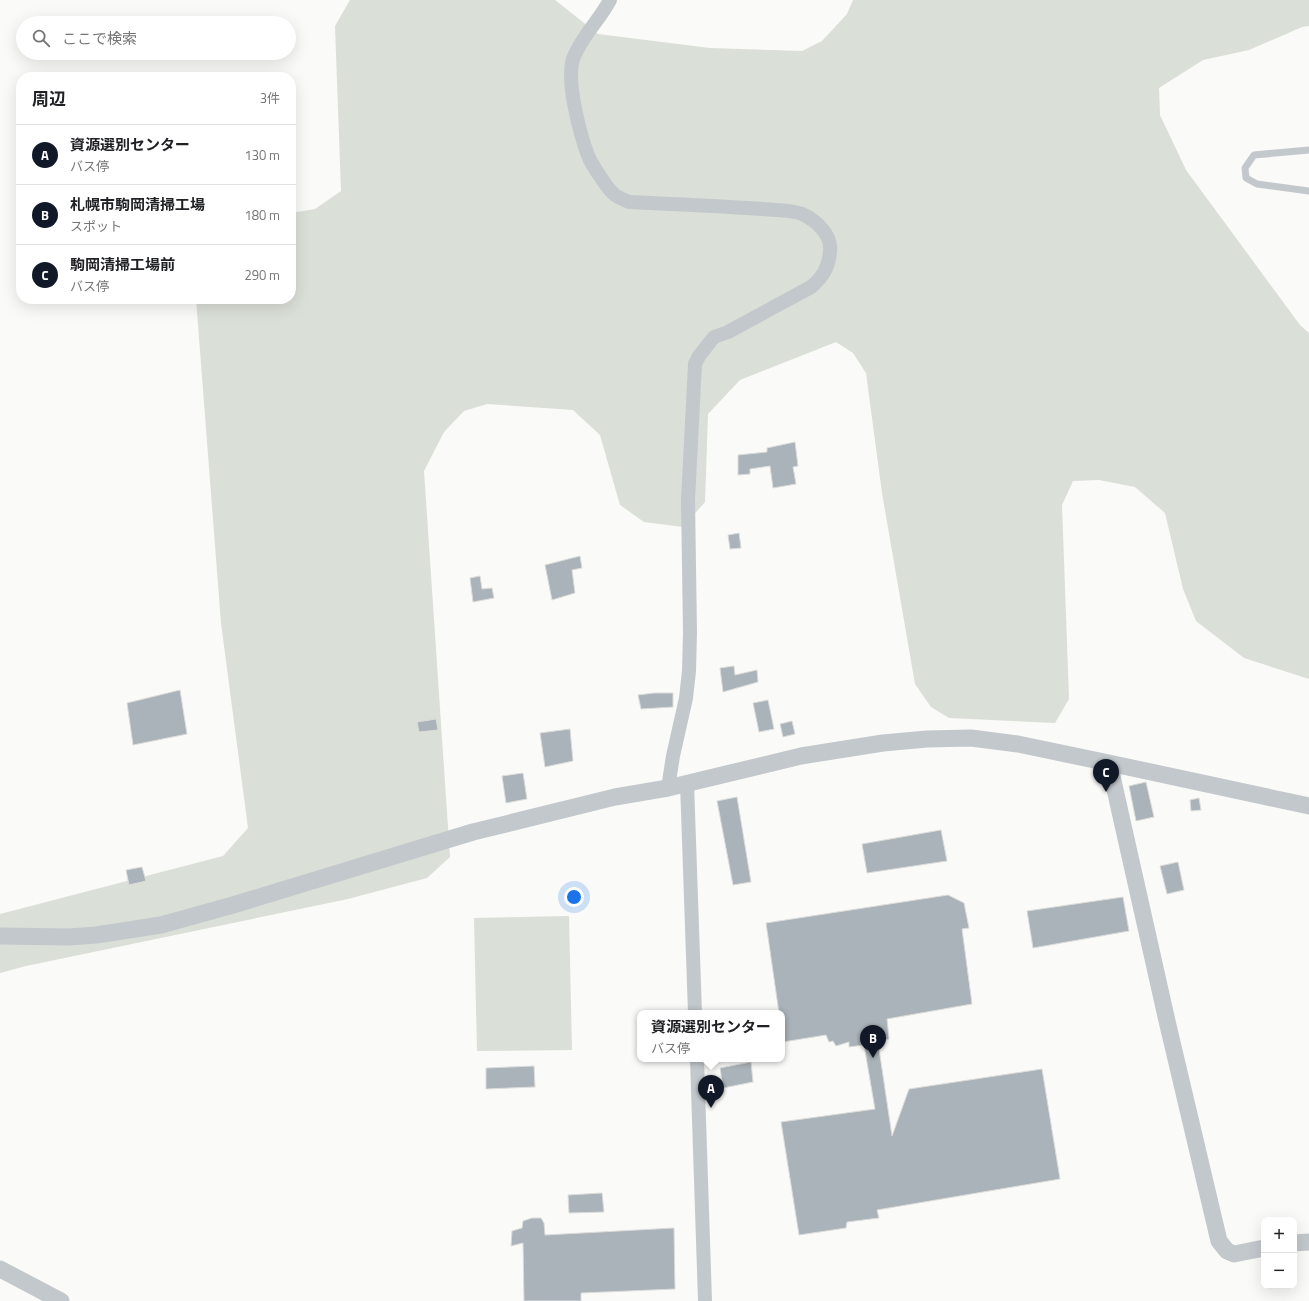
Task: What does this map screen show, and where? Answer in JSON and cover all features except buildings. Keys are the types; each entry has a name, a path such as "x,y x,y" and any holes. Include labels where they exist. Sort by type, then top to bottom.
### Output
{"street":[{"path":"610,0 580,44 573,60 570,79 578,122 590,159 602,179 615,196 629,202 725,206 802,213 814,222 828,237 830,247 827,267 817,282 728,332 714,337 699,356 695,364 688,500 690,632 689,671 686,698 673,756 668,788"},
{"path":"0,936 69,937 161,925 474,832 616,797 668,788 801,756 883,743 927,739 971,738 1018,744 1309,806"},
{"path":"1109,763 1167,1021 1219,1241 1227,1252 1234,1254 1261,1249"},
{"path":"687,783 695,1010"},
{"path":"696,1062 705,1301"},
{"path":"1297,1243 1309,1242"},
{"path":"0,1269 61,1301"}],"lane":[{"path":"1309,150 1254,155 1244,168 1246,178 1257,184 1309,192"}],"shaded area":[{"path":"350,0 555,0 598,34 710,48 802,51 822,41 847,14 853,0 1309,0 1309,26 1302,27 1249,50 1203,60 1159,88 1160,115 1186,170 1300,325 1309,333 1309,679 1244,658 1196,621 1183,589 1165,513 1135,487 1099,480 1073,481 1062,505 1069,699 1055,723 949,718 931,707 915,684 882,493 866,373 853,353 836,342 740,380 708,414 705,502 683,527 644,522 620,505 600,435 573,410 487,404 464,411 444,432 424,471 450,857 427,878 348,899 26,966 0,973 0,914 223,856 248,828 221,623 196,304 296,304 296,212 315,209 341,191 335,26"},
{"path":"569,916 572,1050 477,1051 474,918"}],"place":[{"name":"駒岡清掃工場前","path":"1106,792"},
{"name":"札幌市駒岡清掃工場","path":"873,1058"},
{"name":"資源選別センター","path":"711,1108"}]}
